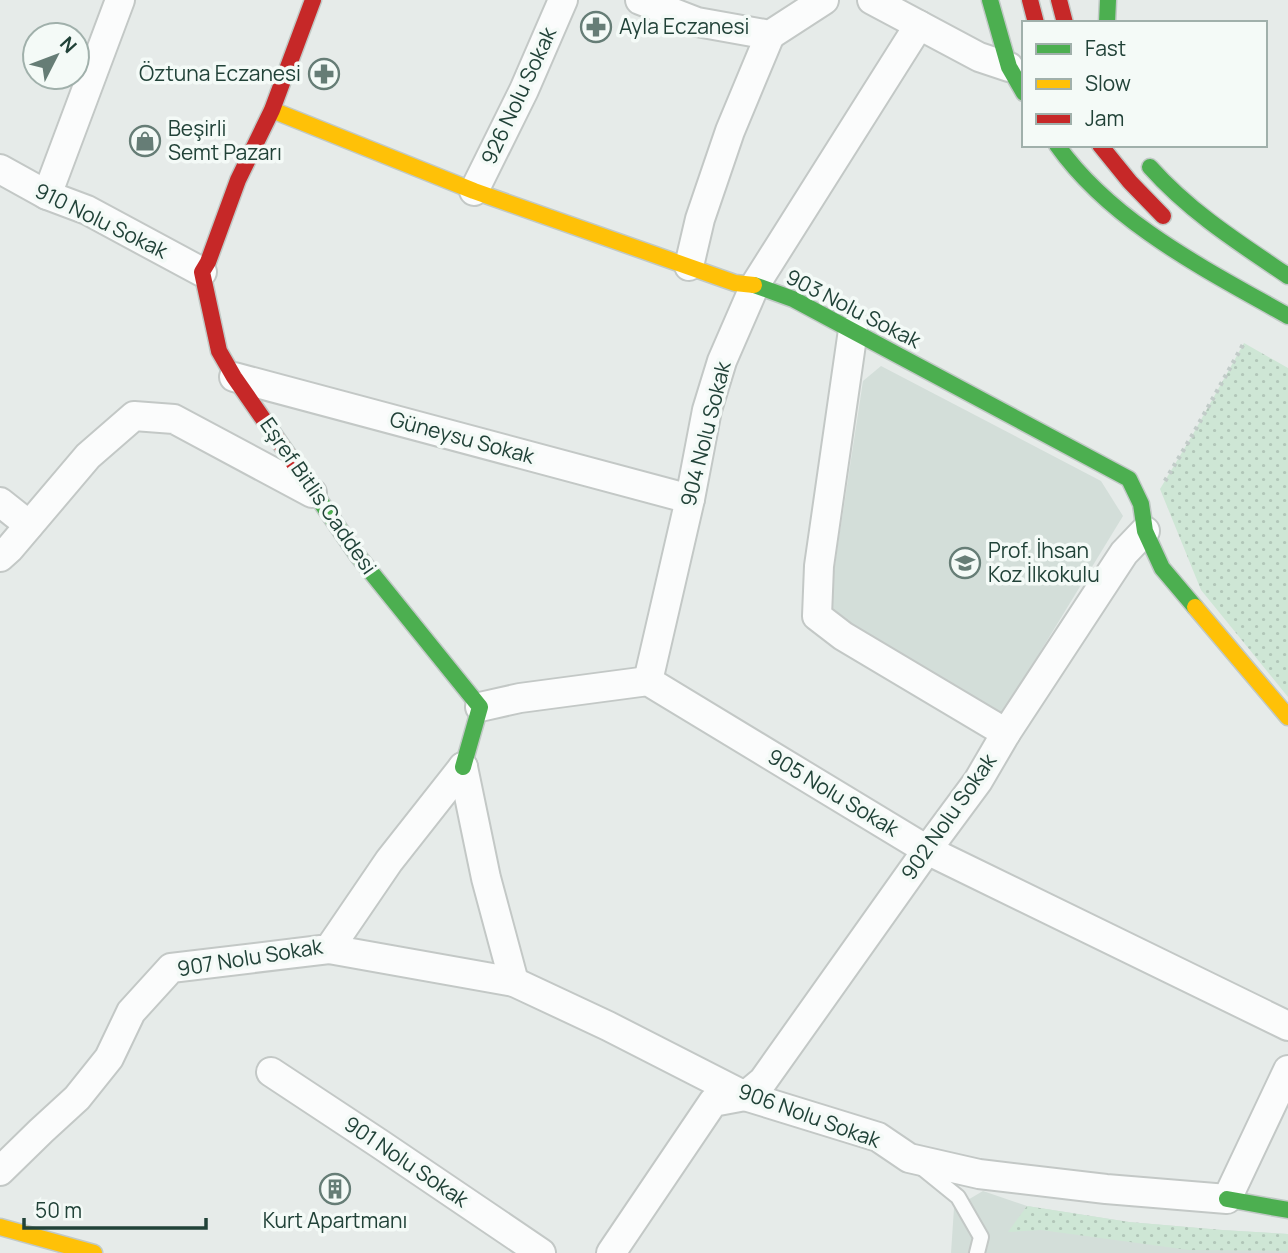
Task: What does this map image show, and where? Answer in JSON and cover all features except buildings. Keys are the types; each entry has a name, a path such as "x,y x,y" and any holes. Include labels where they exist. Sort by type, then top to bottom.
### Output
{"street":[{"path":"47,195 120,0"},
{"path":"202,272 238,180 272,110 313,0"},
{"name":"926 Nolu Sokak","path":"474,191 524,90 563,0"},
{"path":"640,0 698,22 770,34"},
{"path":"689,266 700,219 730,131 770,34 824,0"},
{"path":"872,0 979,57 1009,68"},
{"path":"990,0 1009,68 1022,90"},
{"path":"1030,0 1035,21"},
{"path":"1059,0 1064,21"},
{"path":"1107,21 1108,0"},
{"name":"904 Nolu Sokak","path":"648,681 690,499 707,410 722,361 755,285 919,25"},
{"name":"903 Nolu Sokak","path":"272,110 474,191 735,283 755,285 793,299 1129,479 1141,504 1145,531 1162,568 1288,717"},
{"path":"1058,147 1097,192 1169,248 1288,316"},
{"path":"1101,147 1124,178 1172,224"},
{"path":"1139,154 1160,180 1201,218 1288,276"},
{"name":"910 Nolu Sokak","path":"0,169 47,195 87,210 202,272"},
{"path":"1240,224 1288,265"},
{"path":"1211,254 1288,307"},
{"name":"Eşref Bitlis Caddesi","path":"202,272 219,351 234,377 358,556 480,707"},
{"path":"853,330 819,566 817,616 843,636 1006,733"},
{"name":"Güneysu Sokak","path":"234,377 690,499"},
{"path":"0,557 88,456 134,416 174,419 314,495"},
{"path":"0,502 29,525"},
{"name":"902 Nolu Sokak","path":"745,1096 763,1081 978,781 1006,733 1124,552 1145,531"},
{"path":"514,982 486,878 463,767 480,707 520,698 648,681"},
{"name":"905 Nolu Sokak","path":"648,681 927,850 1288,1026"},
{"name":"907 Nolu Sokak","path":"0,1171 77,1098 109,1058 131,1012 171,968 329,949 389,862 463,767"},
{"name":"906 Nolu Sokak","path":"329,949 514,982 608,1026 745,1096 878,1137 909,1157 979,1174 1106,1189 1227,1199"},
{"path":"1288,1070 1227,1199 1288,1210"},
{"name":"901 Nolu Sokak","path":"271,1072 541,1253"},
{"path":"611,1253 713,1102 745,1096"},
{"path":"0,1227 94,1253"}],"lane":[{"path":"909,1157 958,1197 981,1237 977,1253"}],"path":[{"path":"1160,489 1244,343"}],"shaded area":[{"name":"Prof. İhsan Koz İlkokulu","path":"881,366 1101,481 1123,516 1001,716 849,626 828,610 863,381"},
{"path":"983,1191 1027,1206 1129,1222 1288,1234 1288,1253 951,1253 954,1208"}],"green space":[{"path":"1244,343 1288,368 1288,697 1201,590 1160,489"},
{"path":"1027,1206 1129,1222 1288,1234 1288,1251 1189,1250 1041,1230 1008,1232"}],"traffic: fast":[{"path":"990,0 1009,67 1022,90"},
{"path":"1107,21 1108,0"},
{"path":"1059,147 1079,173 1133,221 1163,243 1288,316"},
{"path":"1150,167 1198,213 1288,276"},
{"path":"754,285 793,299 1129,479 1141,504 1145,531 1162,568 1195,607"},
{"path":"298,469 358,556 480,707 463,767"},
{"path":"1227,1199 1288,1210"}],"traffic: slow":[{"path":"272,110 474,191 735,283 754,285"},
{"path":"1195,607 1288,717"},
{"path":"0,1227 94,1253"}],"traffic: jam":[{"path":"298,469 219,351 202,272 238,180 272,110 313,0"},
{"path":"1030,0 1035,21"},
{"path":"1059,0 1064,21"},
{"path":"1102,147 1163,216"}],"place":[{"name":"Ayla Eczanesi","path":"596,27"},
{"name":"Öztuna Eczanesi","path":"324,74"},
{"name":"Beşirli Semt Pazarı","path":"145,141"},
{"name":"Prof. İhsan Koz İlkokulu","path":"965,563"},
{"name":"Kurt Apartmanı","path":"335,1189"}]}
